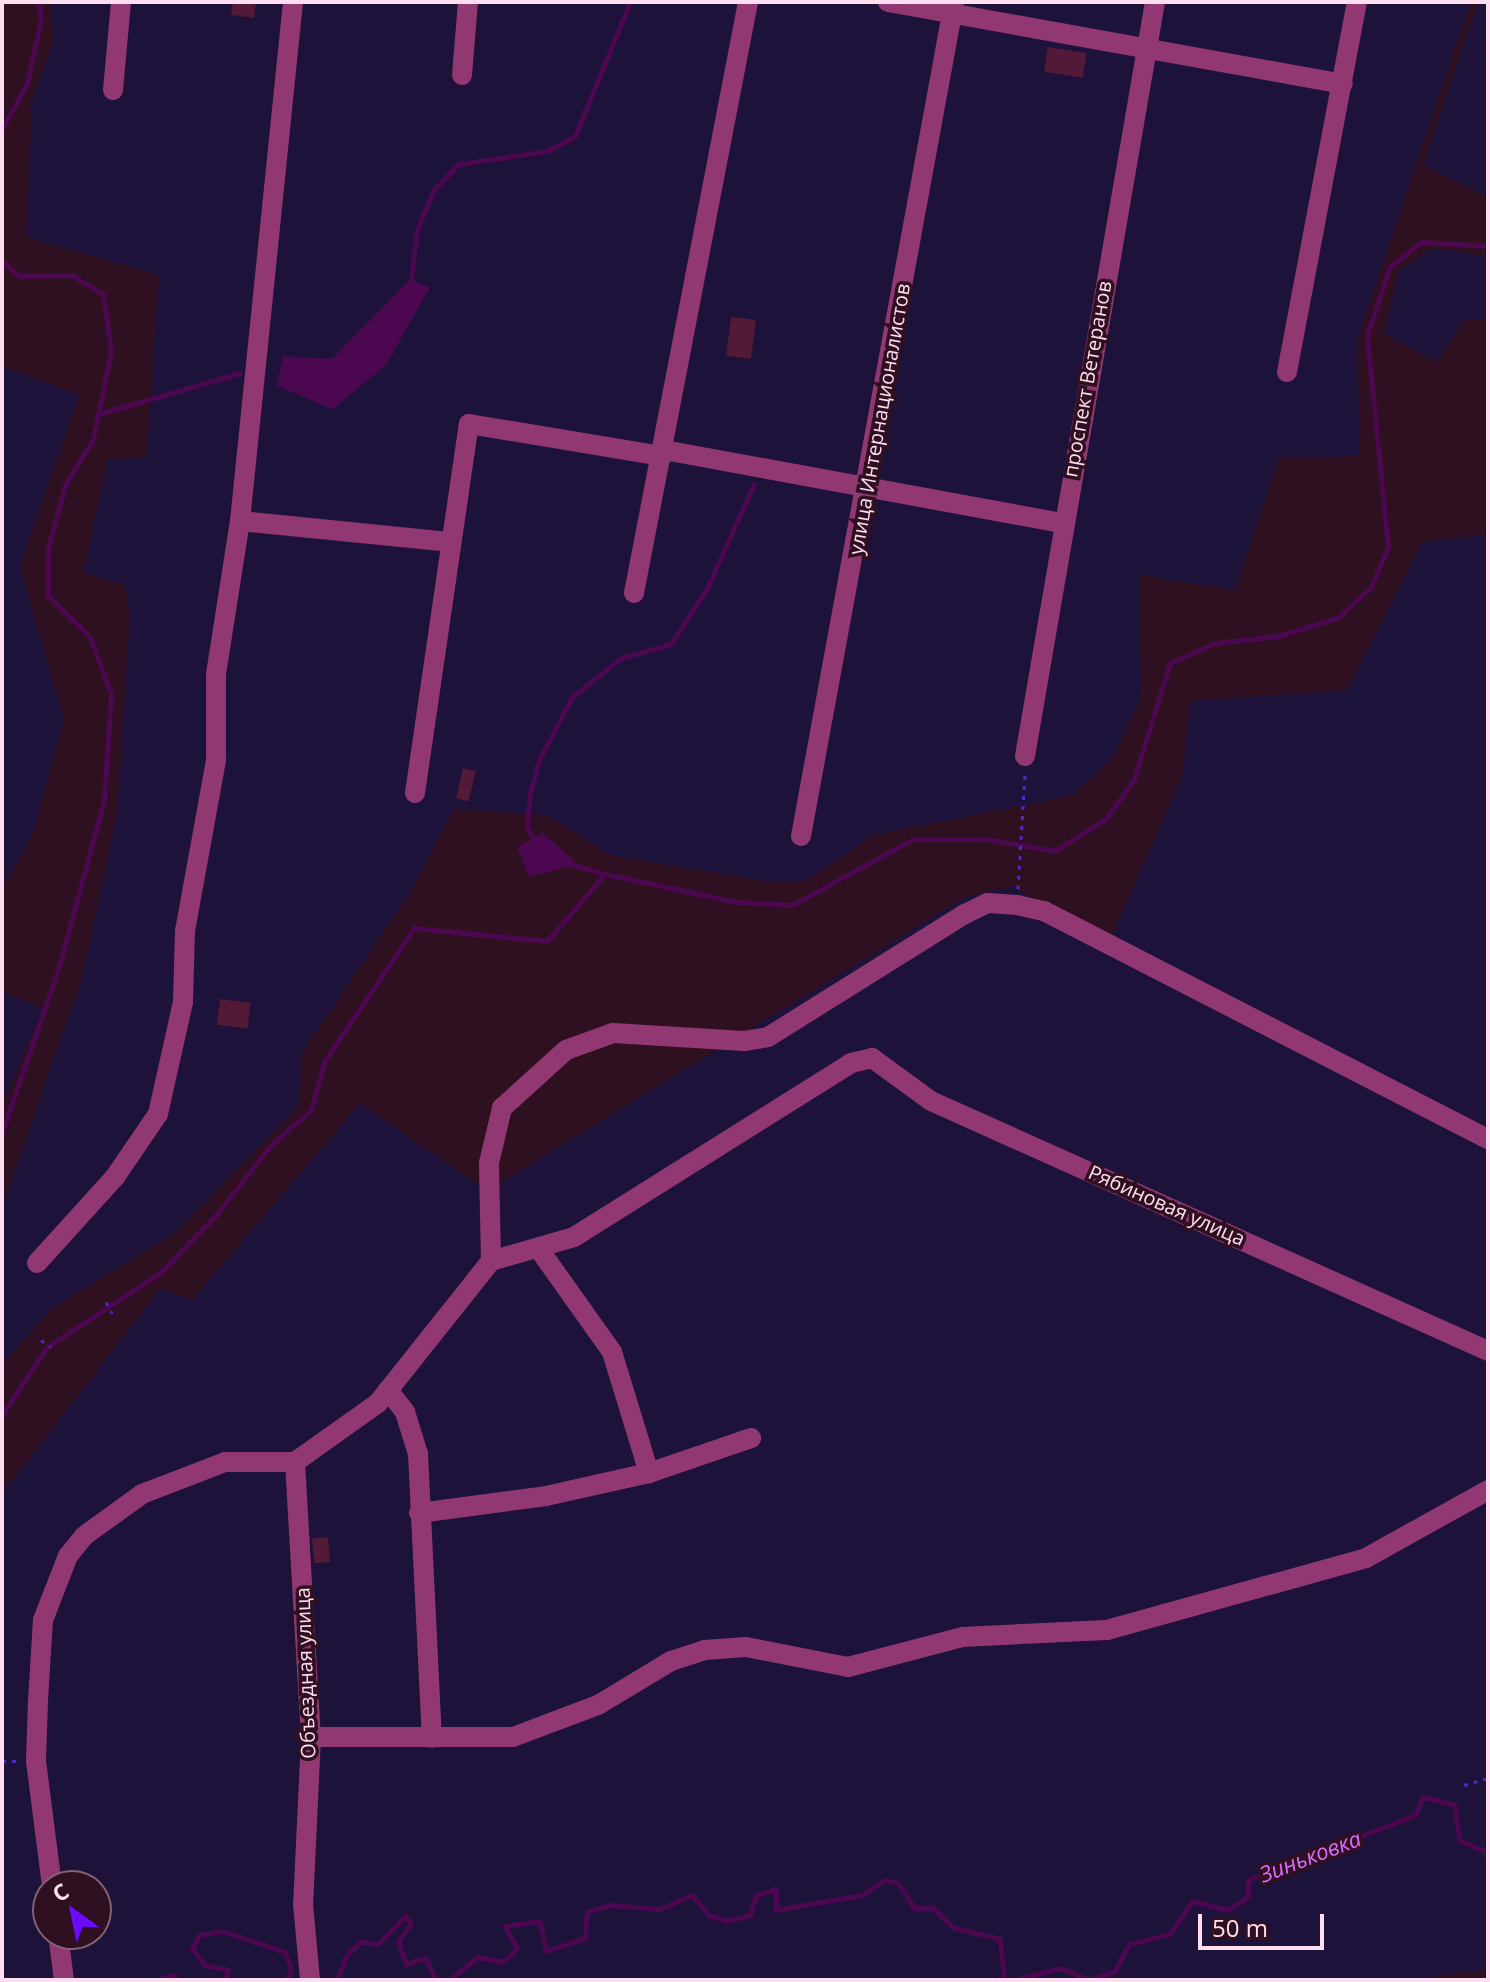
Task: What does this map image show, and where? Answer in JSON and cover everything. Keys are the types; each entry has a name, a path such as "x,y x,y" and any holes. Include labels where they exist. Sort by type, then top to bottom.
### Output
{"street":[{"path":"113,90 121,2"},
{"path":"37,1263 115,1177 158,1114 183,1002 185,931 216,760 216,674 240,521 293,2"},
{"path":"462,75 468,2"},
{"path":"634,593 748,2"},
{"path":"888,2 954,8 1343,84"},
{"name":"проспект Ветеранов","path":"1025,756 1062,523 1155,2"},
{"path":"1287,372 1357,2"},
{"name":"улица Интернационалистов","path":"801,836 954,8"},
{"path":"415,793 449,542 469,424 663,453 1062,523"},
{"path":"240,521 449,542"},
{"path":"50,1870 36,1761 38,1689 43,1620 68,1556 110,1514 184,1473 225,1462 295,1462 388,1390 491,1261 488,1176 497,1121 502,1108 566,1050 613,1033 744,1041 768,1037 965,914 988,903 1017,905 1044,911 1488,1139"},
{"name":"Рябиновая улица","path":"541,1252 574,1237 851,1063 872,1058 931,1101 1488,1351"},
{"path":"491,1261 541,1252 612,1352 649,1473"},
{"path":"388,1390 413,1431 432,1738"},
{"path":"419,1513 546,1496 649,1473 751,1438"},
{"name":"Объездная улица","path":"295,1462 311,1737 303,1904 310,1980"},
{"path":"311,1737 362,1732 474,1741 544,1727 704,1650 746,1647 848,1667 962,1637 1107,1630 1366,1558 1488,1490"},
{"path":"60,1950 64,1980"}],"path":[{"path":"1017,905 1023,840 1025,756"},
{"path":"106,1302 112,1313"},
{"path":"41,1340 51,1347"},
{"path":"1464,1785 1488,1778"}],"shaded area":[{"path":"50,2 1470,2 1357,342 1360,456 1279,458 1235,590 1139,575 1141,698 1114,757 1073,795 874,835 806,881 772,882 610,855 547,815 454,809 414,886 302,1053 298,1107 175,1233 51,1309 2,1365 2,1207 81,981 117,815 130,613 125,585 83,573 108,459 147,458 159,275 26,237 32,101 54,40"},
{"path":"1478,2 1488,2 1488,197 1423,165"},
{"path":"1488,246 1488,320 1465,320 1437,362 1384,334 1399,271 1432,248 1484,256"},
{"path":"409,280 430,287 386,365 333,409 277,386 283,356 332,359"},
{"path":"2,366 79,395 20,568 64,719 33,833 2,890"},
{"path":"1488,534 1488,1969 1406,1980 2,1980 2,1494 160,1289 193,1299 360,1103 487,1191 965,897 1011,886 1110,940 1182,776 1191,701 1347,690 1422,542"},
{"path":"543,833 578,864 529,877 517,847"},
{"path":"2,991 43,1009 2,1105"}],"building":[{"path":"233,2 256,2 254,18 231,15"},
{"path":"1048,47 1087,53 1083,78 1044,72"},
{"path":"731,317 756,320 751,359 726,356"},
{"path":"463,768 476,771 469,801 456,798"},
{"path":"220,999 251,1003 248,1029 217,1025"},
{"path":"328,1537 330,1562 314,1563 312,1538"}],"waterway":[{"path":"2,129 27,83 41,20 39,2"},
{"path":"410,287 417,230 433,191 458,164 547,151 575,136 630,2"},
{"path":"2,1415 48,1346 160,1273 216,1215 271,1145 311,1110 325,1060 414,928 547,941 605,874 737,902 792,905 913,839 987,839 1054,851 1106,819 1134,779 1170,663 1215,643 1278,636 1337,618 1371,587 1388,547 1367,335 1390,266 1422,242 1488,246"},
{"path":"2,261 19,276 72,275 103,294 111,351 93,439 65,485 48,548 48,596 90,637 111,694 104,800 58,970 2,1132"},
{"path":"99,414 240,373"},
{"path":"534,841 527,828 530,792 540,758 572,697 621,658 671,644 707,588 754,484"},
{"path":"570,864 605,874"},
{"name":"Зиньковка","path":"1089,1980 1115,1971 1129,1944 1170,1934 1192,1901 1227,1910 1248,1897 1248,1880 1415,1815 1423,1797 1454,1805 1460,1841 1486,1851 1488,1859"},
{"name":"Зиньковка","path":"449,1980 477,1957 502,1962 517,1949 505,1926 540,1921 546,1951 585,1938 587,1912 610,1905 660,1909 692,1895 709,1915 726,1921 750,1915 756,1895 776,1889 776,1910 861,1895 885,1880 898,1883 914,1908 933,1908 954,1928 1000,1939 1004,1980"},
{"name":"Зиньковка","path":"337,1980 347,1954 361,1942 378,1944 405,1916 411,1924 398,1941 406,1964 426,1958 436,1980"},
{"name":"Зиньковка","path":"225,1980 228,1970 205,1965 192,1949 199,1935 222,1931 285,1952 291,1971 286,1980"},
{"name":"Зиньковка","path":"1014,1980 1061,1968 1089,1980"},
{"name":"Зиньковка","path":"156,1980 172,1975 178,1980"}]}
